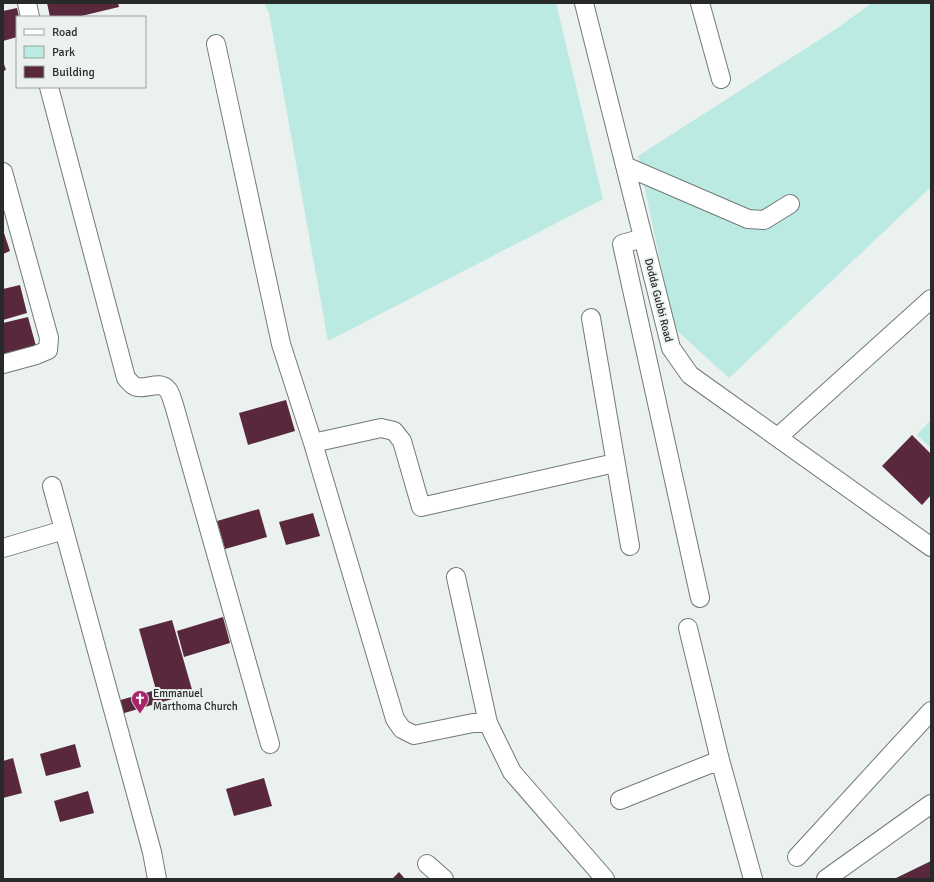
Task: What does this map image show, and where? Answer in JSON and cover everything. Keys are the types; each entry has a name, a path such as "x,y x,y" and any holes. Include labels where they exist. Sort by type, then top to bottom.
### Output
{"street":[{"path":"27,3 30,16"},
{"name":"Dodda Gubbi Road","path":"584,3 671,348 690,375 928,540"},
{"path":"700,3 721,79"},
{"path":"216,44 281,344 313,442 395,719 402,729 414,735 474,723 488,723"},
{"path":"49,88 126,378 131,384 138,387 156,385 164,386 168,391 174,405 270,744"},
{"path":"625,166 748,219 764,220 790,204"},
{"path":"3,172 49,338 48,350 36,355 3,364"},
{"path":"643,238 622,244 700,598"},
{"path":"778,437 931,299"},
{"path":"591,318 630,546"},
{"path":"313,442 381,428 394,431 402,441 421,507 615,463"},
{"path":"52,486 152,852 157,879"},
{"path":"3,548 64,530"},
{"path":"456,577 488,723 512,772 605,879"},
{"path":"688,628 720,760 753,879"},
{"path":"797,857 931,710"},
{"path":"620,800 720,760"},
{"path":"826,879 931,804"},
{"path":"427,864 444,879"}],"green space":[{"path":"264,3 556,3 603,199 328,341 269,13"},
{"path":"872,3 931,3 931,187 729,378 674,328 638,156 833,31"},
{"path":"931,420 931,448 917,435"}],"building":[{"path":"47,3 118,3 119,7 81,16 50,16"},
{"path":"17,8 19,16 16,16 16,37 3,41 3,11"},
{"path":"3,61 6,70 3,71"},
{"path":"3,230 10,251 3,254"},
{"path":"20,285 27,313 3,320 3,289"},
{"path":"28,317 36,346 3,355 3,323"},
{"path":"286,400 295,431 248,445 239,413"},
{"path":"912,435 931,454 931,495 922,505 882,466"},
{"path":"259,509 267,537 225,549 217,521"},
{"path":"313,513 320,536 286,545 279,522"},
{"path":"223,617 230,643 184,657 177,631"},
{"path":"172,620 193,693 121,714 117,701 156,690 139,629"},
{"path":"75,744 81,767 46,776 40,754"},
{"path":"13,758 22,793 3,798 3,761"},
{"path":"264,778 272,806 234,816 226,789"},
{"path":"88,791 94,813 60,822 54,801"},
{"path":"931,861 931,879 894,879"},
{"path":"399,872 405,879 392,879"}],"place":[{"name":"Emmanuel Marthoma Church","path":"140,714"}]}
